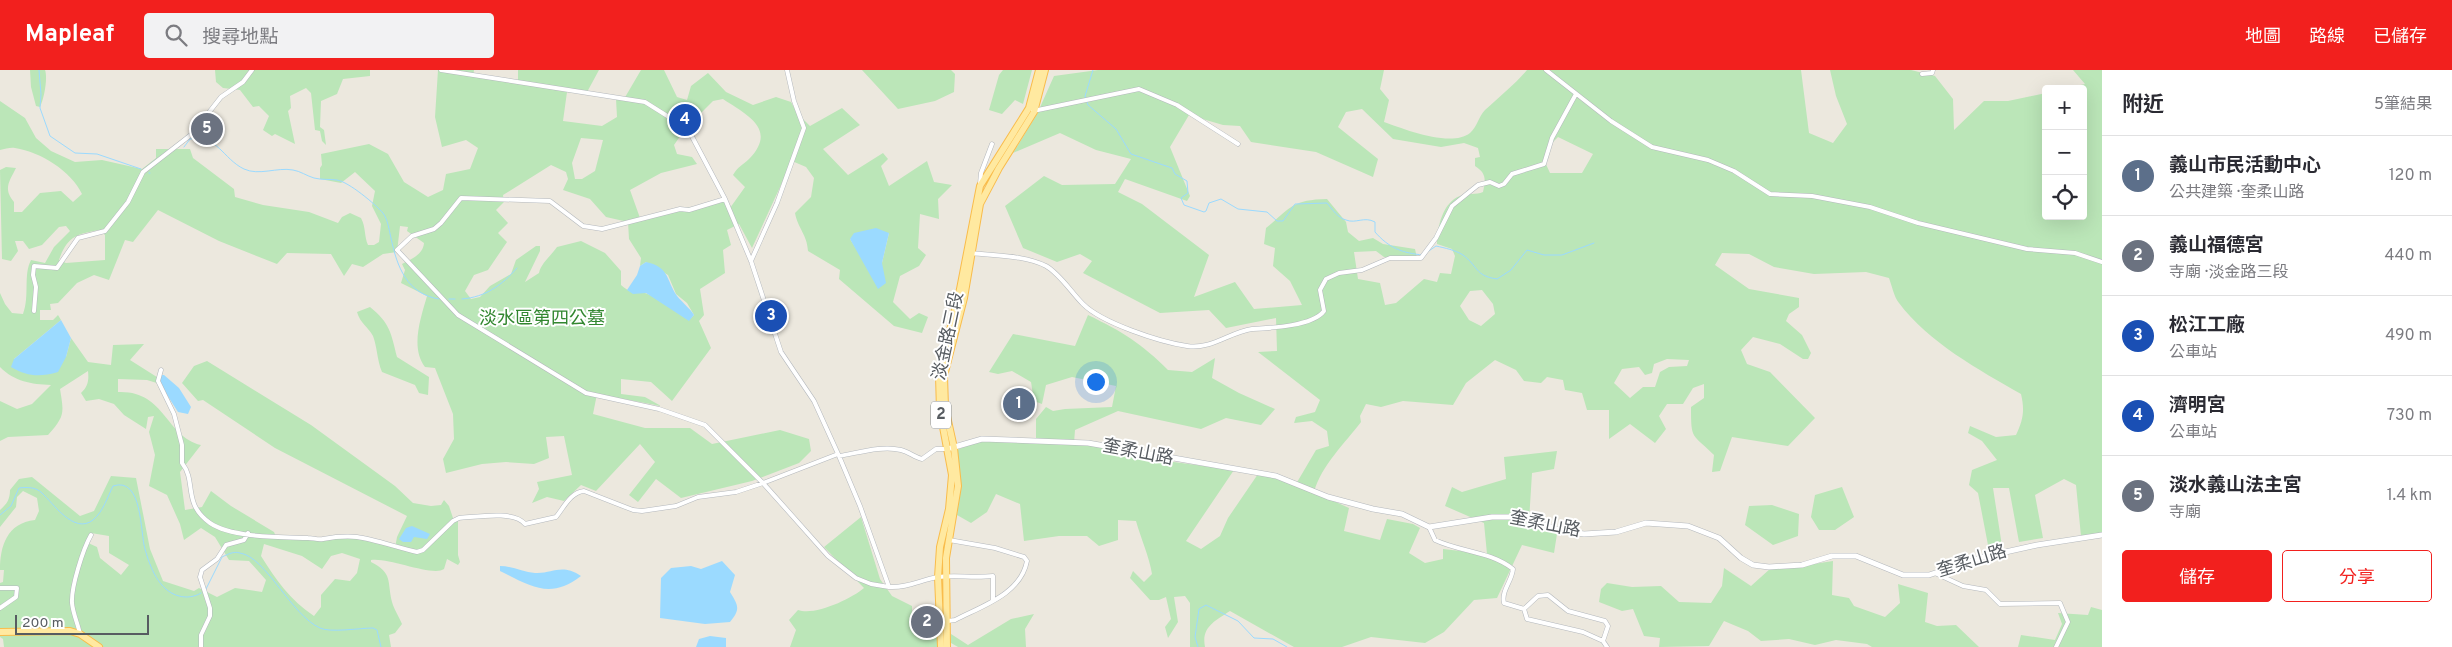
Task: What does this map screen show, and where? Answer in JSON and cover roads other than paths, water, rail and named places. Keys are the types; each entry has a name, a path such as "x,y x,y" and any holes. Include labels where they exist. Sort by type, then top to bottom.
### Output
{"main road":[{"name":"淡金路三段","path":"969,253 980,186 1032,110 1039,70"},
{"name":"淡金路三段","path":"947,647 946,577 949,540 958,486 951,448 940,411 939,376 980,204 1032,110 1045,70"},
{"name":"淡金路三段","path":"941,647 938,577 940,548 950,509 951,448"},
{"path":"0,632 70,631 80,634 99,647"}],"street":[{"path":"34,311 36,287 32,275 34,266 57,268 78,238 105,231 128,202 143,172 192,134 220,97 243,82 252,70"},
{"path":"442,70 646,102 688,129 725,199 751,261 781,352 814,401 838,455 860,506 889,587"},
{"path":"751,261 778,203 804,128 794,100 788,70"},
{"path":"1546,70 1611,121 1652,147 1716,164 1734,171 1770,194 1812,196 1870,207 1918,223 1988,238 2027,249 2075,253 2102,262"},
{"path":"1922,74 1932,73 1933,70"},
{"path":"1032,110 1139,89 1177,105 1238,144"},
{"path":"969,253 1028,260 1047,266 1084,306 1144,337 1188,347 1213,344 1249,330 1275,328 1309,320 1321,315 1324,311 1320,290 1326,279 1338,273 1362,270 1390,258 1421,258 1436,238 1452,206 1478,184 1490,182 1499,186 1504,184 1512,174 1544,164 1552,138 1576,94"},
{"path":"980,204 982,173 992,144"},
{"path":"725,199 689,210 680,209 602,229 583,226 550,202 461,198 441,224 434,229 412,236 397,250 458,315 586,393 659,409 705,425 763,483 828,556 856,578 889,587 915,585 938,577 974,578 993,576 993,600"},
{"path":"161,370 158,381 174,414 182,445 182,463 189,471 190,494 195,506 210,522 232,532 322,540 331,536 357,537 416,552 423,550 453,520 502,515 522,520 525,524 556,517 578,492 584,491 633,510 642,511 676,506 698,497 736,492 838,455 889,448 904,450 912,457 922,459 936,449 951,448"},
{"name":"奎柔山路","path":"951,448 982,439 1035,439 1088,443 1276,476 1328,497 1373,509 1402,514 1429,527 1492,517 1522,517 1559,530 1584,534 1616,532 1646,523 1688,526 1708,532 1753,565 1792,566 1832,556 1856,556 1903,575 1937,574 1983,557 2037,545 2102,535"},
{"path":"1429,527 1435,540 1447,546 1476,552 1507,564 1513,569 1503,599 1504,603 1524,609"},
{"path":"201,647 201,635 210,616 200,577 202,570 217,559 226,545 244,540 248,533"},
{"path":"80,634 72,605 72,592 83,548 91,535"},
{"path":"948,621 955,620 1017,585 1025,572 1027,561 1024,558 995,548 949,540"},
{"path":"1937,574 1963,586 1986,590 2000,604 2060,603 2068,622 2056,647"},
{"path":"0,588 17,588 16,597 0,608"},
{"path":"1524,609 1538,596 1548,595 1568,611 1606,621 1608,626 1603,641"},
{"path":"1524,609 1527,620 1583,632 1603,641 1607,647"}],"water":[{"path":"876,228 889,233 882,263 886,283 878,289 850,239 854,233"},
{"path":"646,262 659,267 665,273 679,299 694,315 689,321 646,293 633,294 627,290 637,275 640,266"},
{"path":"61,320 71,338 66,357 58,372 34,375 23,373 11,367 14,359"},
{"path":"161,375 164,375 179,388 191,407 188,414 178,412 160,384"},
{"path":"412,526 430,534 427,539 414,537 411,542 403,542 399,539 406,528"},
{"path":"722,561 735,575 730,592 737,610 730,622 705,624 660,618 661,578 671,568 691,566 701,569"},
{"path":"500,566 535,573 568,570 581,576 560,587 540,588 531,586 500,571"},
{"path":"710,636 726,638 726,647 696,647 699,639"}],"waterway":[{"path":"39,70 40,108 50,136 75,153 97,154 141,169"},
{"path":"1093,70 1085,96 1088,105 1116,129 1131,154 1172,168 1175,174 1187,181 1188,193 1181,198 1184,205 1204,212 1209,203 1221,199 1238,209 1267,212 1277,221 1283,221 1295,204 1327,203 1343,219 1350,221 1371,220 1375,222 1375,232 1391,246 1409,253 1423,255"},
{"path":"184,147 190,139 199,138 207,140 219,148 237,165 250,171 293,170 314,178 337,180 355,189 383,213 400,269 411,285 428,296 439,299"},
{"path":"1426,253 1436,246 1453,250 1468,259 1485,276 1497,279 1511,270 1527,250 1544,255 1562,255 1594,243"},
{"path":"462,299 486,293 505,280 517,268"},
{"path":"449,299 455,299"},
{"path":"0,515 11,506 19,488 28,488 40,491 71,521 86,524 100,513 113,486 123,485 130,489 135,497 147,556 161,584 179,596 190,597 201,593"},
{"path":"206,589 222,557 238,552 250,557 259,565 309,621 320,628 331,630 373,628 377,630 381,647"},
{"path":"1198,647 1195,637 1199,609 1206,605 1238,621 1254,638 1273,639 1287,647"}],"place":[{"name":"濟明宮","path":"685,120"},
{"name":"淡水義山法主宮","path":"207,129"},
{"name":"松江工廠","path":"771,316"},
{"name":"義山市民活動中心","path":"1019,404"},
{"name":"義山福德宮","path":"927,622"}],"park label":[{"name":"淡水區第四公墓","path":"542,319"}]}
